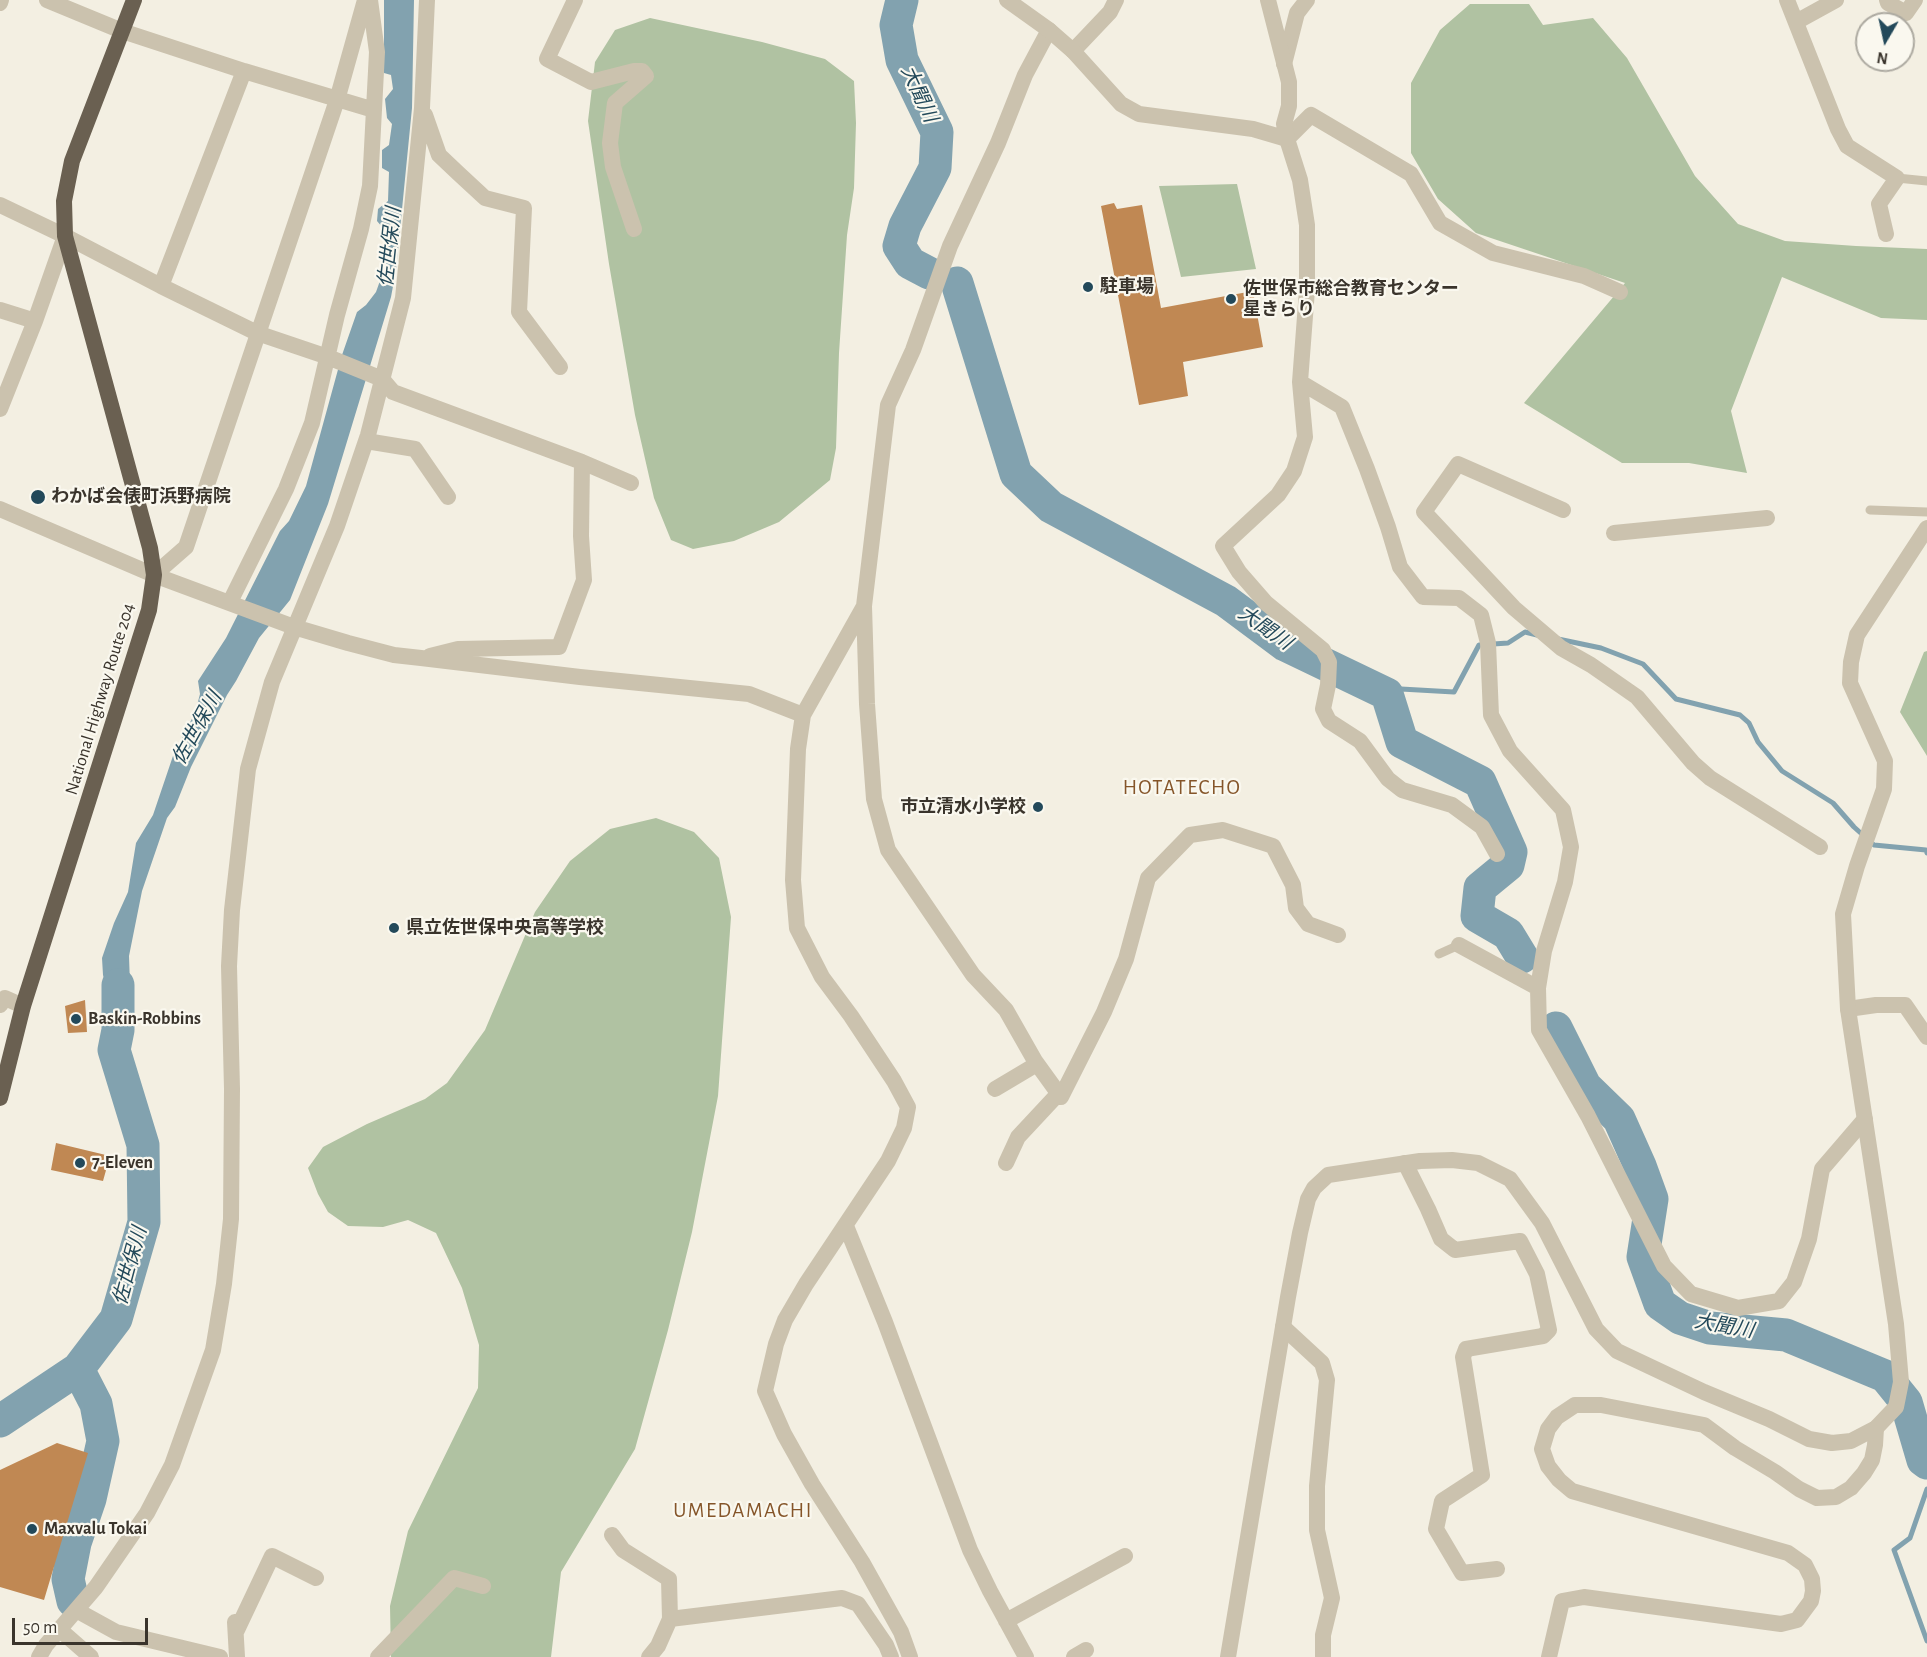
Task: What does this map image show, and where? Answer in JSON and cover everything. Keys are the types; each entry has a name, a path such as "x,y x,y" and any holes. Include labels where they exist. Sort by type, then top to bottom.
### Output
{"highway":[{"name":"National Highway Route 204","path":"0,1098 23,1006 149,610 154,575 150,548 65,236 64,201 72,161 134,0"}],"street":[{"path":"47,0 122,31 243,71 374,110"},
{"path":"154,575 186,547 256,333 337,100 365,0"},
{"path":"236,604 312,423 337,315 361,229 370,186 377,52 370,0"},
{"path":"39,1657 59,1629 96,1587 147,1513 167,1475 194,1407 213,1350 224,1284 231,1219 232,1089 229,966 236,875 248,770 272,682 337,526 366,441 404,298 422,108 427,0"},
{"path":"574,0 547,59 591,82 634,71 642,71 646,76 615,103 610,143 613,167 634,229"},
{"path":"1007,0 1049,30 1073,51 1121,104 1139,114 1253,129 1287,139"},
{"path":"1073,51 1110,12 1116,0"},
{"path":"1268,0 1289,82 1289,106 1284,124 1300,180 1307,225 1307,290 1300,382 1305,437 1294,471 1278,495 1223,546 1239,572 1266,603 1323,650 1329,662 1328,685 1323,709 1329,721 1360,741 1388,779 1402,790 1452,805 1482,827 1497,854"},
{"path":"1284,64 1297,13 1307,0"},
{"path":"1787,0 1838,129 1848,146 1897,178 1879,204 1886,234"},
{"path":"1796,22 1836,0"},
{"path":"1887,0 1888,3 1907,12"},
{"path":"1049,30 1025,75 998,143 950,246 913,350 888,405 864,606 867,704 874,799 888,850 973,975 1006,1010 1037,1064 1061,1096 1104,1012 1126,959 1149,878 1190,835 1224,830 1273,846 1293,885 1296,908 1308,924 1338,935"},
{"path":"161,286 243,71"},
{"path":"422,108 439,155 485,198 524,208 519,312 560,367"},
{"path":"1287,139 1311,115 1411,174 1440,223 1493,253 1584,276 1620,292"},
{"path":"0,205 256,333 328,357 382,379 393,392 582,462 632,483"},
{"path":"0,409 35,321 65,236"},
{"path":"0,310 35,321"},
{"path":"1300,382 1342,407 1367,469 1400,567 1423,597 1459,598 1481,615 1488,650 1491,715 1510,751 1563,810 1570,847 1565,882 1544,951 1538,988 1539,1030 1588,1116 1664,1266 1691,1294 1738,1308 1779,1301 1794,1282 1809,1239 1822,1169 1865,1119"},
{"path":"366,441 415,449 448,497"},
{"path":"421,658 458,649 559,647 584,580 581,536 582,462"},
{"path":"1563,510 1458,464 1424,512 1514,608 1561,648 1591,665 1637,697 1694,763 1710,778 1820,848"},
{"path":"0,510 154,575 294,627 394,655 748,694 803,715"},
{"path":"1614,533 1767,518"},
{"path":"1228,1657 1283,1327 1303,1222 1308,1198 1314,1188 1328,1175 1405,1163 1452,1160 1478,1163 1510,1179 1542,1223 1596,1329 1617,1352 1809,1439 1832,1443 1851,1441 1876,1428 1896,1407 1901,1382 1896,1324 1848,1008 1843,914 1884,789 1885,761 1850,683 1851,662 1857,635 1927,528"},
{"path":"864,606 803,715 798,749 793,880 797,928 822,977 851,1016 894,1081 908,1107 904,1128 888,1161 806,1284 785,1320 776,1344 765,1391 784,1434 862,1562 901,1632 910,1657"},
{"path":"1459,945 1538,988"},
{"path":"0,1005 5,998 23,1006"},
{"path":"1848,1008 1905,1005 1927,1037"},
{"path":"995,1089 1037,1064"},
{"path":"1006,1163 1018,1137 1059,1093"},
{"path":"1405,1163 1441,1239 1455,1250 1520,1241 1537,1274 1549,1330 1543,1336 1466,1349 1463,1357 1482,1475 1442,1501 1436,1528 1462,1573 1497,1569"},
{"path":"846,1226 885,1322 970,1550 1026,1657"},
{"path":"1283,1327 1322,1363 1327,1380 1317,1486 1317,1530 1332,1598 1323,1635 1323,1657"},
{"path":"1549,1657 1562,1601 1584,1597 1781,1624 1797,1620 1811,1601 1813,1591 1812,1579 1805,1565 1788,1553 1572,1491 1548,1466 1542,1449 1548,1429 1557,1417 1575,1405 1601,1405 1704,1425 1735,1448 1817,1498 1836,1497 1851,1488 1864,1473 1872,1460 1876,1428"},
{"path":"612,1535 623,1550 669,1579 670,1619 658,1646 649,1657"},
{"path":"236,1632 272,1556 316,1578"},
{"path":"1006,1621 1125,1556"},
{"path":"378,1657 454,1578 483,1586"},
{"path":"670,1619 842,1598 858,1604 886,1645 891,1657"},
{"path":"76,1610 116,1632 220,1657"},
{"path":"234,1612 237,1657"},
{"path":"59,1629 90,1657"}],"lane":[{"path":"1897,178 1927,181"},
{"path":"1870,510 1927,512"},
{"path":"1439,954 1459,945"}],"green space":[{"path":"1470,4 1529,4 1543,25 1593,18 1627,58 1695,176 1738,224 1785,241 1927,249 1927,320 1881,318 1782,277 1731,411 1747,473 1689,463 1622,463 1524,403 1625,283 1476,233 1438,199 1411,153 1411,83 1440,30"},
{"path":"650,18 762,42 825,59 854,81 856,123 854,188 847,235 839,353 836,448 830,480 779,522 734,541 693,549 671,540 654,498 635,415 609,264 588,121 595,62 615,30"},
{"path":"1237,184 1256,269 1181,277 1159,186"},
{"path":"1927,651 1927,756 1900,712 1924,652"},
{"path":"656,818 694,832 719,858 731,917 718,1096 692,1232 635,1449 561,1572 551,1657 391,1657 390,1606 408,1531 478,1388 479,1345 462,1288 436,1233 408,1220 383,1227 348,1226 328,1212 308,1168 323,1147 367,1124 425,1099 447,1083 485,1030 535,912 570,861 610,829"}],"water":[{"path":"384,0 414,0 412,108 396,270 391,297 328,504 290,600 259,638 227,695 191,767 175,807 167,818 142,891 129,956 130,985 119,1036 103,975 102,958 128,892 136,843 153,815 174,753 195,713 200,694 198,681 226,638 280,531 289,521 306,486 342,355 357,312 376,292 386,264 388,234 377,221 378,209 388,201 389,172 382,168 382,150 389,145 392,124 387,118 385,99 393,89 391,75 384,73"}],"building":[{"name":"佐世保市総合教育センター 星きらり","path":"1114,203 1117,209 1142,205 1161,308 1253,291 1263,347 1183,362 1188,396 1139,405 1101,206"},
{"name":"Baskin-Robbins","path":"85,1000 87,1032 68,1033 65,1006"},
{"name":"7-Eleven","path":"56,1143 110,1156 103,1181 51,1170"},
{"name":"Maxvalu Tokai","path":"57,1443 88,1453 44,1600 0,1587 0,1470"}],"waterway":[{"name":"大聞川","path":"902,0 896,25 902,60 937,132 935,168 905,226 899,246 910,263 929,273"},
{"name":"大聞川","path":"957,283 1016,474 1051,507 1226,601 1285,645 1387,694 1402,742 1480,782 1511,852 1508,865 1480,888 1477,916 1508,934 1522,957"},
{"path":"1387,694 1401,689 1454,692 1479,645 1508,643 1525,632 1537,635"},
{"path":"1558,639 1601,648 1643,664 1676,699 1740,715 1749,723 1758,742 1782,771 1833,803 1874,845 1926,850 1927,853"},
{"name":"佐世保川","path":"0,1421 78,1369 116,1319 144,1222 143,1145 114,1050 118,1030 118,985"},
{"name":"大聞川","path":"1556,1028 1585,1086 1619,1119 1640,1166 1652,1199 1643,1257 1660,1304 1680,1318 1710,1328 1786,1335 1885,1376 1906,1402 1923,1460 1927,1463"},
{"path":"73,1601 68,1579 75,1543 90,1499 103,1441 96,1404 78,1369"},
{"path":"1927,1489 1910,1538 1894,1550 1927,1641"}],"place":[{"name":"駐車場","path":"1088,287"},
{"name":"佐世保市総合教育センター 星きらり","path":"1231,299"},
{"name":"わかば会俵町浜野病院","path":"38,497"},
{"name":"市立清水小学校","path":"1038,807"},
{"name":"県立佐世保中央高等学校","path":"394,928"},
{"name":"Baskin-Robbins","path":"76,1019"},
{"name":"7-Eleven","path":"80,1163"},
{"name":"Maxvalu Tokai","path":"32,1529"}],"district":[{"name":"HOTATECHO","path":"1182,788"},
{"name":"UMEDAMACHI","path":"743,1511"}]}
